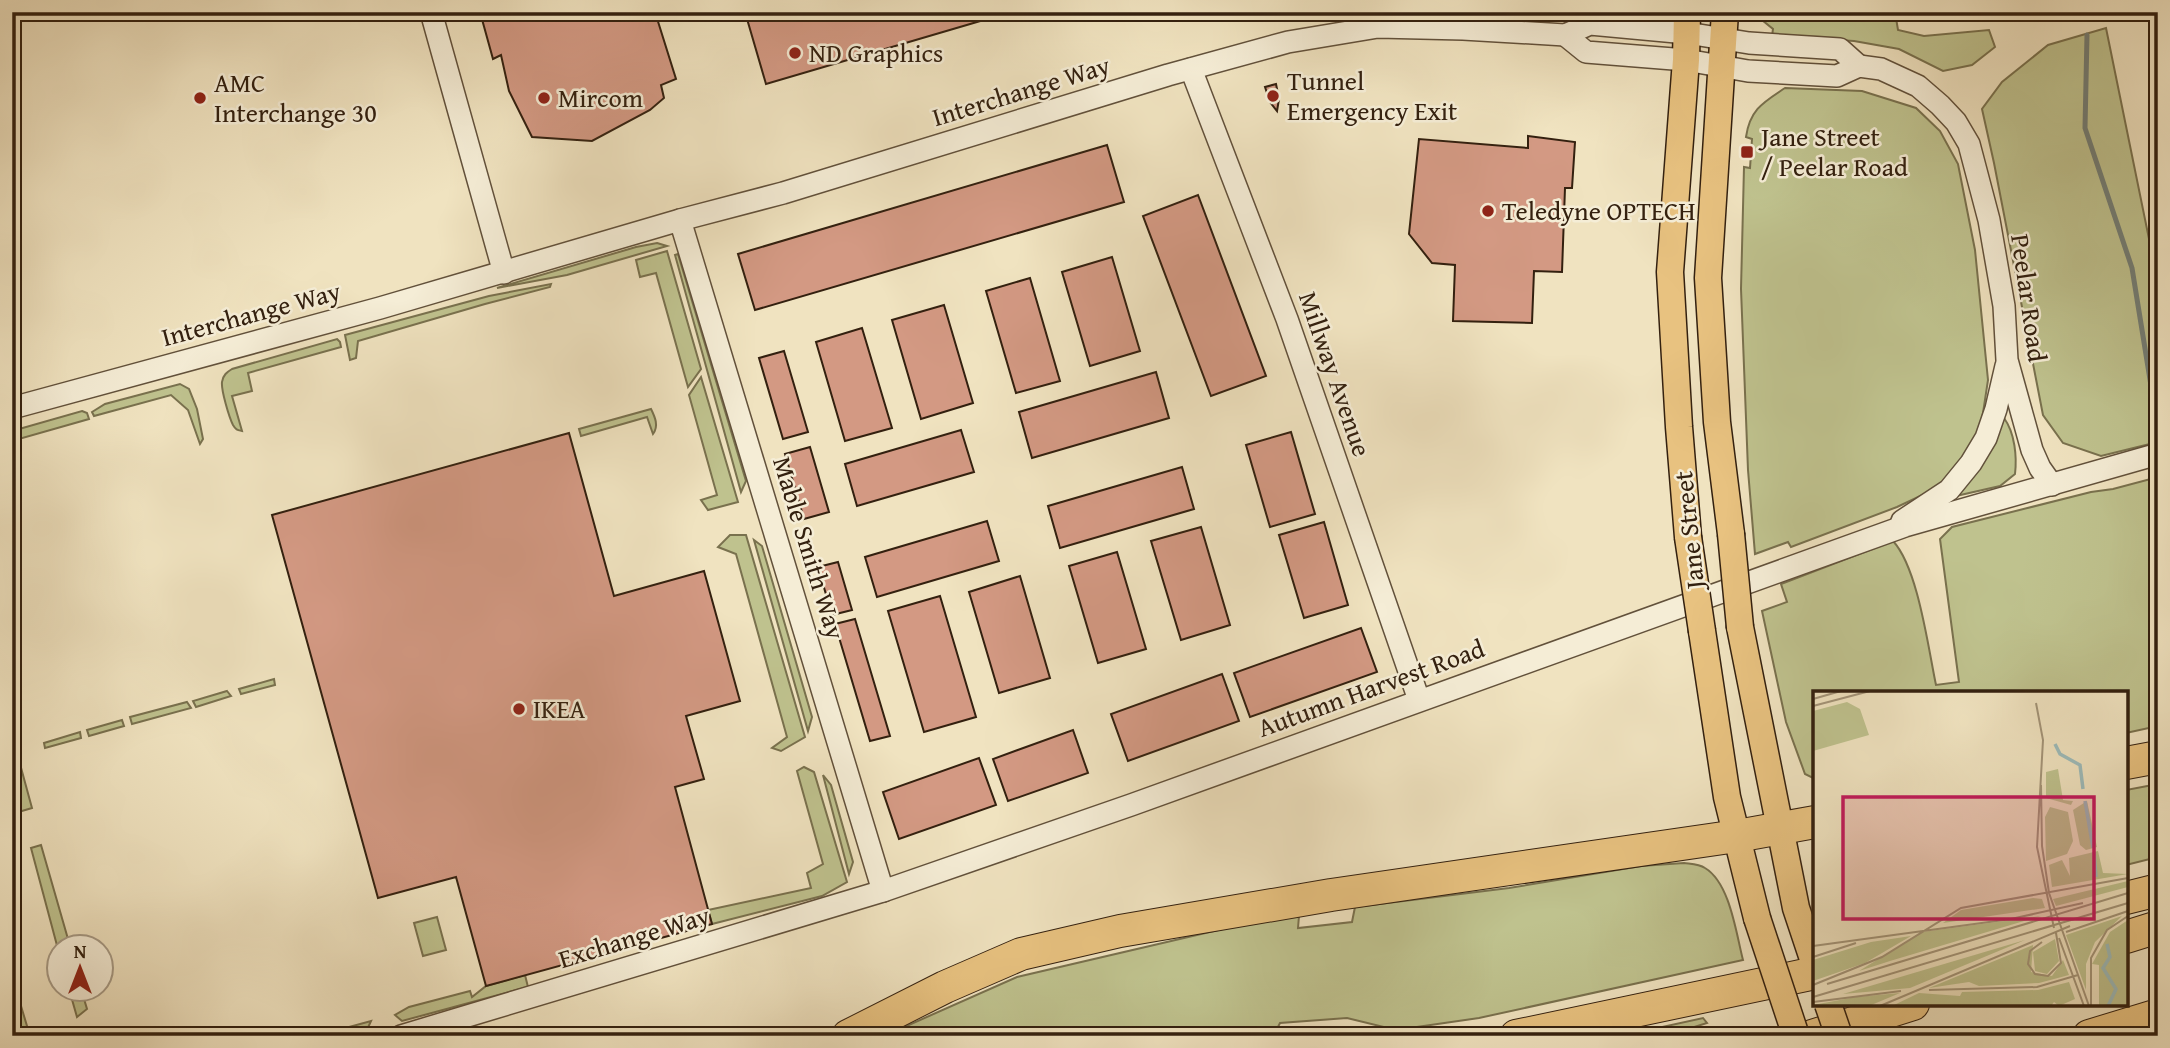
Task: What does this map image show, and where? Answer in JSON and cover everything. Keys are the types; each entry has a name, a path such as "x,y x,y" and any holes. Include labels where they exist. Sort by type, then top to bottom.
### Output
{"highway":[{"path":"2128,763 2158,757"},
{"path":"848,1036 945,987 1021,954 1120,931 1331,895 1737,836 1813,822"},
{"path":"2128,898 2158,890"},
{"path":"2128,936 2158,927"},
{"path":"1516,1036 1813,973"},
{"path":"1812,1036 1907,1006"},
{"path":"2089,1036 2158,1015"},
{"path":"2147,1036 2158,1031"}],"main road":[{"name":"Jane Street","path":"1725,12 1708,278 1717,422 1740,626 1796,908 1813,959"},
{"name":"Jane Street","path":"1687,23 1670,272 1688,537 1727,797 1757,918 1796,1036"},
{"path":"1829,1006 1839,1036"}],"street":[{"path":"430,12 504,273"},
{"name":"Interchange Way","path":"12,408 791,191 1288,42 1378,27 1565,35 1590,24 1687,23 1724,39"},
{"name":"Interchange Way","path":"1565,35 1587,52 1686,60"},
{"name":"Peelar Road","path":"1724,39 1840,49 1859,66"},
{"name":"Peelar Road","path":"1686,60 1748,71 1837,76 1859,66 1881,69 1918,86 1956,122 1969,144 1989,220 2004,306 2007,360 2032,450 2052,485"},
{"name":"Millway Avenue","path":"1191,69 1287,319 1419,700"},
{"name":"Mable Smith Way","path":"680,220 883,891"},
{"path":"1878,537 1949,490 1971,464 1986,438 1996,410 2007,360"},
{"path":"1878,537 1905,526 2158,453"},
{"name":"Autumn Harvest Road","path":"883,891 1131,805 1878,537"},
{"name":"Exchange Way","path":"401,1036 883,891"}],"green space":[{"path":"1752,12 1895,12 1898,30 1924,36 1989,30 1995,47 1972,65 1943,71 1899,49 1854,41 1772,36 1773,29"},
{"path":"2106,28 2158,283 2158,442 2101,456 2063,443 2043,415 1982,109 2002,82 2048,45"},
{"path":"1785,88 1862,91 1916,108 1940,131 1958,164 1975,250 1988,380 1980,433 1957,470 1931,491 1897,507 1791,547 1788,542 1755,554 1748,470 1741,289 1744,167 1750,168 1752,139 1746,137 1751,120 1764,102"},
{"path":"657,243 667,246 567,275 497,288 636,247"},
{"path":"667,251 701,369 688,387 656,273 640,277 636,260"},
{"path":"678,254 746,481 741,492 675,255"},
{"path":"551,284 550,287 358,341 356,358 350,360 345,335 489,296"},
{"path":"337,339 341,347 248,373 252,391 232,396 242,431 235,428 229,416 222,386 227,373 232,369"},
{"path":"701,377 738,502 708,510 701,500 717,495 689,395"},
{"path":"180,384 189,389 197,409 203,439 200,444 188,410 171,395 94,416 92,412 105,404"},
{"path":"651,409 656,425 653,434 647,417 581,436 579,429"},
{"path":"82,411 87,413 89,419 12,441 12,431"},
{"path":"2004,418 2014,445 2015,474 2000,486 1956,496 2001,419"},
{"path":"2158,477 2158,726 2128,733 2128,691 1813,691 1813,778 1805,774 1786,722 1762,611 1787,602 1781,584 1893,541 1902,553 1915,588 1936,685 1959,682 1940,539 1952,527 2091,492"},
{"path":"730,535 746,535 805,737 781,751 772,748 787,737 736,554 718,547"},
{"path":"754,540 762,546 812,717 808,731"},
{"path":"274,679 275,685 241,694 239,689"},
{"path":"227,691 231,696 196,707 193,701"},
{"path":"187,702 191,708 132,724 130,717"},
{"path":"122,720 124,726 89,736 87,730"},
{"path":"80,732 81,738 45,748 44,743"},
{"path":"14,742 32,808 12,814 12,789 15,788 12,780"},
{"path":"804,767 814,772 847,882 822,896 712,924 708,910 811,888 807,873 823,864 797,771"},
{"path":"823,775 831,785 853,862 849,874"},
{"path":"2158,784 2158,857 2128,864 2128,790"},
{"path":"41,845 66,932 53,932 31,848"},
{"path":"1684,863 1698,865 1714,875 1731,909 1743,960 1479,1018 1396,1030 1347,1018 1280,1023 1275,1033 1269,1036 884,1036 1017,977 1244,924 1299,916 1298,928 1352,922 1355,907 1509,888 1641,866"},
{"path":"437,917 446,950 423,956 414,923"},
{"path":"525,975 528,987 402,1021 395,1015 409,1007 470,991 472,997 486,986"},
{"path":"12,976 30,1036 19,1036 12,1011"},
{"path":"73,1002 85,1002 87,1009 77,1017"},
{"path":"1703,1018 1707,1023 1666,1036 1621,1036"},
{"path":"371,1021 366,1032 354,1036 316,1036"}],"building":[{"path":"480,12 655,12 676,79 661,85 664,98 650,110 592,141 532,137 509,91 501,55 493,59"},
{"path":"745,12 1011,12 766,84"},
{"name":"Tunnel Emergency Exit","path":"1276,84 1279,99 1277,111 1270,102 1265,87"},
{"name":"Teledyne OPTECH","path":"1528,136 1575,142 1572,188 1565,188 1562,272 1534,271 1532,323 1453,321 1455,265 1432,263 1409,234 1419,139 1528,148"},
{"path":"1107,145 1124,202 755,310 738,254"},
{"path":"1198,195 1266,376 1211,396 1143,216"},
{"path":"1112,257 1140,351 1090,366 1062,272"},
{"path":"1030,278 1060,381 1016,393 986,291"},
{"path":"944,305 973,403 921,419 892,320"},
{"path":"862,328 892,428 845,441 816,342"},
{"path":"784,351 808,432 783,439 759,358"},
{"path":"1156,372 1169,418 1032,458 1019,412"},
{"path":"961,430 974,472 857,506 845,464"},
{"path":"1291,432 1315,514 1270,527 1246,445"},
{"name":"IKEA","path":"569,433 614,596 704,571 740,701 686,716 704,779 675,787 712,924 486,986 456,877 378,898 272,515"},
{"path":"810,447 829,512 804,519 785,454"},
{"path":"1182,467 1194,509 1060,548 1048,506"},
{"path":"987,521 999,561 877,597 865,557"},
{"path":"1324,522 1348,605 1304,618 1279,535"},
{"path":"1201,527 1230,625 1181,640 1151,541"},
{"path":"1117,552 1146,649 1098,663 1069,566"},
{"path":"838,562 852,610 832,615 818,567"},
{"path":"1020,576 1050,678 999,693 969,592"},
{"path":"940,596 976,717 924,732 888,611"},
{"path":"855,619 890,736 870,741 835,624"},
{"path":"1361,628 1377,672 1250,717 1234,673"},
{"path":"1222,674 1239,721 1128,761 1111,714"},
{"path":"1073,730 1088,773 1008,801 993,759"},
{"path":"979,758 996,805 899,839 883,792"}],"waterway":[{"path":"2087,35 2085,128 2132,268 2158,429"}],"place":[{"name":"ND Graphics","path":"795,53"},
{"name":"Tunnel Emergency Exit","path":"1273,96"},
{"name":"AMC Interchange 30","path":"200,98"},
{"name":"Mircom","path":"544,98"},
{"name":"Jane Street / Peelar Road","path":"1747,152"},
{"name":"Teledyne OPTECH","path":"1488,211"},
{"name":"IKEA","path":"519,709"}]}
